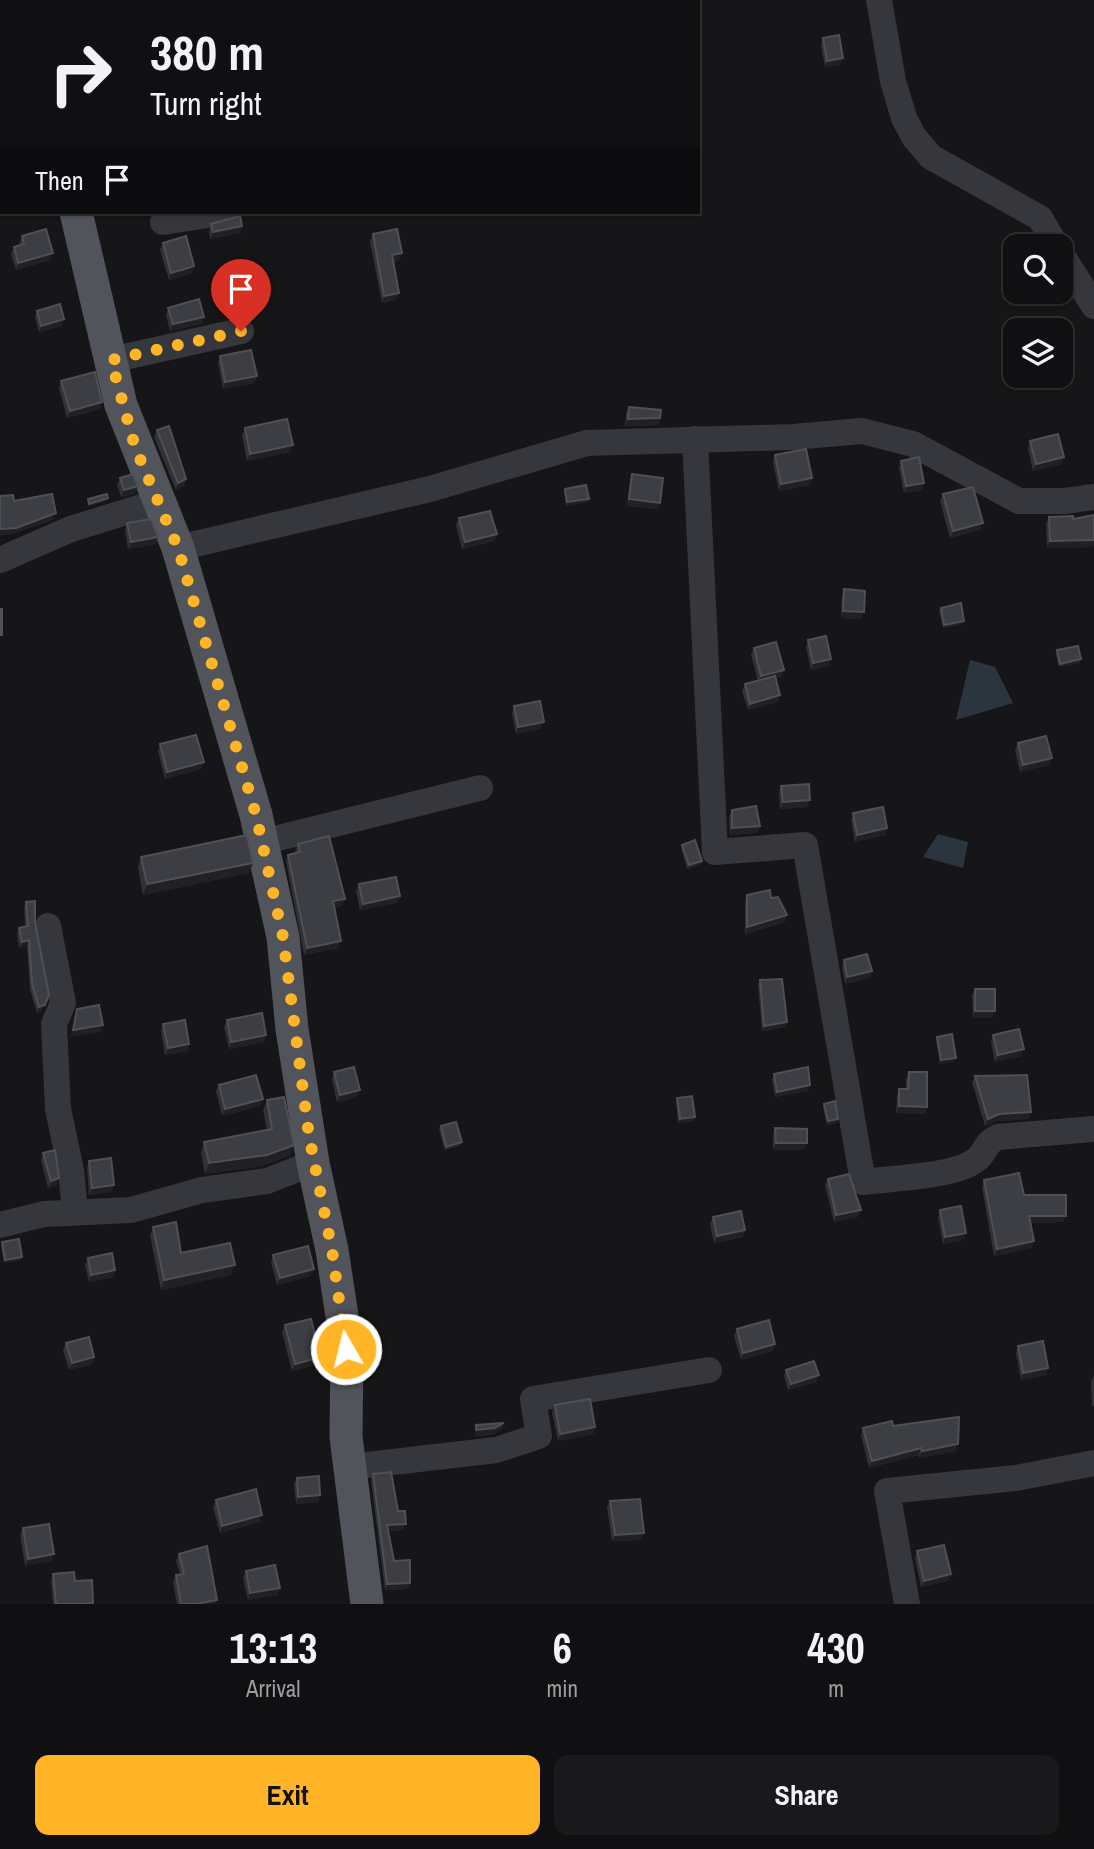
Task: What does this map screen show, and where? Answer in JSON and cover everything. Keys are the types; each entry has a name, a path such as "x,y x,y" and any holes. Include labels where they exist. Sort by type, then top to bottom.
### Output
{"main road":[{"path":"76,214 121,405 178,548 262,842 283,937 292,1028 313,1163 332,1250 346,1349 346,1437 367,1604"}],"street":[{"path":"878,0 893,81 904,118 914,137 931,158 1040,218 1049,234"},
{"path":"163,222 215,214"},
{"path":"1073,273 1094,306"},
{"path":"111,360 241,331"},
{"path":"178,548 430,489 587,443 862,431 914,443 1019,501 1065,501 1094,497"},
{"path":"695,439 715,852 805,845 863,1182 948,1171 977,1160 987,1142 998,1137 1094,1129"},
{"path":"0,560 71,529 158,502"},
{"path":"262,842 480,788"},
{"path":"48,926 63,1003 54,1024 57,1097 71,1170 75,1212"},
{"path":"0,1224 44,1213 131,1210 202,1190 267,1181 313,1163"},
{"path":"350,1467 496,1450 539,1436 533,1399 709,1370"},
{"path":"907,1604 887,1490 1016,1478 1094,1463"}],"shaded area":[{"path":"970,660 995,667 1013,703 956,720"},
{"path":"938,834 968,842 963,868 923,857"}],"building":[{"path":"839,35 843,58 827,61 823,38"},
{"path":"240,216 242,226 213,232 211,224"},
{"path":"46,229 53,253 18,263 14,247 24,244 22,236"},
{"path":"397,229 402,253 392,255 399,293 384,296 373,234"},
{"path":"186,236 194,266 171,273 163,243"},
{"path":"199,299 204,317 173,324 168,308"},
{"path":"60,304 64,319 41,326 37,311"},
{"path":"251,350 257,376 225,382 220,356"},
{"path":"95,372 102,402 70,411 61,381"},
{"path":"629,407 661,410 660,418 628,419"},
{"path":"287,419 293,445 250,454 245,428"},
{"path":"169,426 186,479 178,483 157,430"},
{"path":"1058,434 1064,457 1036,464 1030,441"},
{"path":"806,449 812,478 781,484 775,455"},
{"path":"919,457 924,483 906,486 901,461"},
{"path":"133,474 138,486 124,490 120,478"},
{"path":"632,474 663,478 660,503 629,499"},
{"path":"586,485 589,499 567,502 565,489"},
{"path":"973,487 983,523 953,531 943,494"},
{"path":"52,494 56,513 16,528 0,529 0,496 13,495 14,501"},
{"path":"107,494 108,498 89,504 88,499"},
{"path":"490,511 497,534 465,542 459,518"},
{"path":"1094,515 1094,540 1050,541 1049,517 1073,516 1073,519"},
{"path":"151,519 158,537 131,542 127,523"},
{"path":"844,589 865,591 864,612 843,611"},
{"path":"961,603 964,621 944,625 941,608"},
{"path":"2,609 2,635 0,635"},
{"path":"826,636 831,659 813,663 808,640"},
{"path":"776,642 784,670 761,676 754,648"},
{"path":"1078,646 1081,659 1060,664 1057,650"},
{"path":"775,676 780,695 750,704 745,684"},
{"path":"540,701 544,722 518,727 514,706"},
{"path":"196,735 204,762 167,772 160,744"},
{"path":"1046,736 1052,758 1023,765 1018,743"},
{"path":"809,784 810,800 783,802 781,786"},
{"path":"756,806 760,826 732,828 732,810"},
{"path":"883,807 887,828 857,835 853,813"},
{"path":"247,835 253,863 147,884 141,857"},
{"path":"329,836 345,899 333,901 341,941 307,948 288,855 300,852 298,844"},
{"path":"695,840 702,861 689,865 682,845"},
{"path":"396,877 400,896 363,904 359,884"},
{"path":"770,890 771,898 778,897 787,915 747,927 747,895"},
{"path":"35,901 35,923 49,995 45,1005 39,1007 32,984 29,940 22,942 19,928 28,926 26,902"},
{"path":"867,954 872,971 847,977 844,960"},
{"path":"782,979 787,1022 764,1026 760,980"},
{"path":"975,989 995,989 995,1011 975,1011"},
{"path":"99,1005 103,1025 73,1030 77,1009"},
{"path":"262,1013 266,1035 231,1042 227,1020"},
{"path":"185,1020 189,1044 168,1048 163,1024"},
{"path":"1019,1029 1024,1049 998,1055 993,1035"},
{"path":"952,1034 956,1058 941,1060 937,1037"},
{"path":"354,1067 360,1090 340,1095 334,1072"},
{"path":"808,1067 810,1085 777,1092 774,1074"},
{"path":"909,1072 927,1072 927,1107 899,1106 899,1089 908,1089"},
{"path":"256,1075 263,1099 225,1109 219,1085"},
{"path":"1027,1075 1031,1112 999,1114 988,1119 975,1076"},
{"path":"692,1096 695,1117 680,1119 677,1098"},
{"path":"284,1097 294,1145 267,1155 209,1163 204,1142 272,1129 267,1100"},
{"path":"835,1101 838,1119 828,1121 824,1104"},
{"path":"456,1122 462,1142 446,1147 441,1126"},
{"path":"775,1128 807,1129 807,1143 776,1143"},
{"path":"55,1150 59,1178 51,1181 43,1153"},
{"path":"111,1158 114,1185 92,1188 89,1161"},
{"path":"1019,1173 1024,1195 1066,1195 1066,1216 1029,1216 1034,1241 997,1249 984,1180"},
{"path":"849,1174 861,1210 836,1215 828,1179"},
{"path":"961,1206 966,1233 945,1237 940,1210"},
{"path":"741,1211 745,1230 717,1236 713,1217"},
{"path":"176,1222 181,1253 230,1243 235,1265 164,1280 153,1227"},
{"path":"19,1239 22,1257 5,1260 2,1242"},
{"path":"308,1246 314,1269 280,1278 273,1255"},
{"path":"112,1253 115,1270 91,1275 88,1258"},
{"path":"311,1319 321,1357 295,1364 285,1325"},
{"path":"769,1320 775,1344 743,1353 737,1329"},
{"path":"89,1337 94,1357 72,1363 66,1343"},
{"path":"1043,1341 1048,1368 1023,1373 1018,1346"},
{"path":"814,1361 819,1375 791,1384 786,1370"},
{"path":"590,1399 595,1427 560,1434 555,1405"},
{"path":"959,1417 958,1444 922,1451 921,1448 872,1461 863,1428 892,1421 893,1426"},
{"path":"504,1423 495,1428 476,1430 476,1425"},
{"path":"391,1472 398,1511 405,1511 406,1524 387,1525 394,1561 410,1560 410,1583 387,1584 373,1474"},
{"path":"319,1476 320,1495 298,1497 297,1478"},
{"path":"256,1489 262,1515 222,1526 216,1500"},
{"path":"640,1499 644,1533 615,1535 610,1501"},
{"path":"49,1524 54,1554 28,1559 23,1528"},
{"path":"944,1545 951,1574 924,1581 917,1551"},
{"path":"207,1546 217,1600 181,1604 176,1575 184,1574 179,1554"},
{"path":"275,1565 280,1588 250,1593 246,1571"},
{"path":"74,1572 75,1581 92,1580 93,1603 56,1604 53,1574"}],"route":[{"path":"241,331 111,360 121,405 135,447 178,548 256,815 283,937 292,1028 313,1163 332,1250 346,1349"}]}
